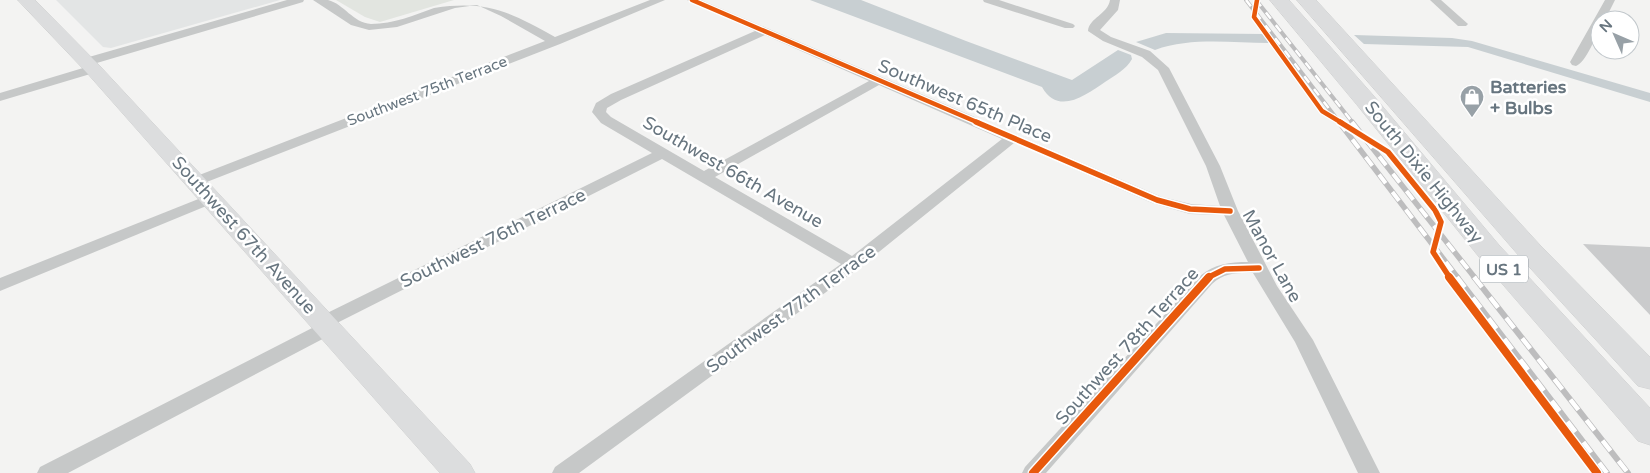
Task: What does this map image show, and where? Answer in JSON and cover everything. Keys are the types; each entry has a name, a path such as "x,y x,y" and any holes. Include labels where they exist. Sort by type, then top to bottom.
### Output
{"highway":[{"name":"South Dixie Highway","path":"1279,0 1365,100 1495,258 1650,431"},
{"name":"South Dixie Highway","path":"1306,0 1530,251 1650,377"},
{"path":"1365,100 1384,111 1416,146 1448,158"}],"main road":[{"name":"Southwest 67th Avenue","path":"26,0 89,65 459,473"}],"street":[{"path":"0,97 136,47 299,0"},
{"path":"318,0 328,4 355,23 374,27 392,25 459,4 475,2 485,4 556,42"},
{"name":"Southwest 75th Terrace","path":"0,285 202,190 660,0"},
{"name":"Southwest 65th Place","path":"692,0 1166,204 1190,209 1230,211"},
{"path":"988,0 1069,26"},
{"name":"Manor Lane","path":"1115,0 1114,8 1096,23 1093,29 1103,37 1149,55 1163,68 1217,175 1230,211 1258,268 1304,340 1369,473"},
{"path":"1435,0 1462,24"},
{"path":"1576,62 1610,0"},
{"name":"Southwest 66th Avenue","path":"765,31 604,103 598,109 600,115 853,264"},
{"path":"704,177 879,80"},
{"name":"Southwest 77th Terrace","path":"564,473 853,264 1013,138"},
{"name":"Southwest 76th Terrace","path":"48,473 325,325 662,153"},
{"name":"Southwest 78th Terrace","path":"1033,473 1200,287 1207,276 1227,269 1258,268"}],"shaded area":[{"path":"56,0 280,0 111,48 103,47"},
{"path":"336,0 454,0 380,22 365,17"},
{"path":"810,0 861,0 1072,80 1118,50 1131,55 1132,59 1120,72 1089,92 1081,97 1064,102 1049,96 1042,87"},
{"path":"1166,33 1264,34 1269,43 1197,42 1183,43 1155,50 1136,42"},
{"path":"1354,35 1452,38 1472,41 1650,93 1650,102 1468,47 1364,44"}],"building":[{"path":"1583,244 1650,247 1650,315"}],"railway":[{"path":"1246,0 1340,123"},
{"path":"1256,0 1353,123"},
{"path":"1339,122 1458,278"},
{"path":"1352,122 1475,278"},
{"path":"1457,277 1607,473"},
{"path":"1474,277 1628,473"}],"cycle path":[{"path":"692,0 1157,200 1190,209 1230,211"},
{"path":"1257,0 1254,17 1322,111 1388,152 1435,210 1441,222 1433,252 1439,264 1597,473"},
{"path":"1033,473 1212,274 1225,269 1259,268"}],"place":[{"name":"Batteries + Bulbs","path":"1472,118"}]}
